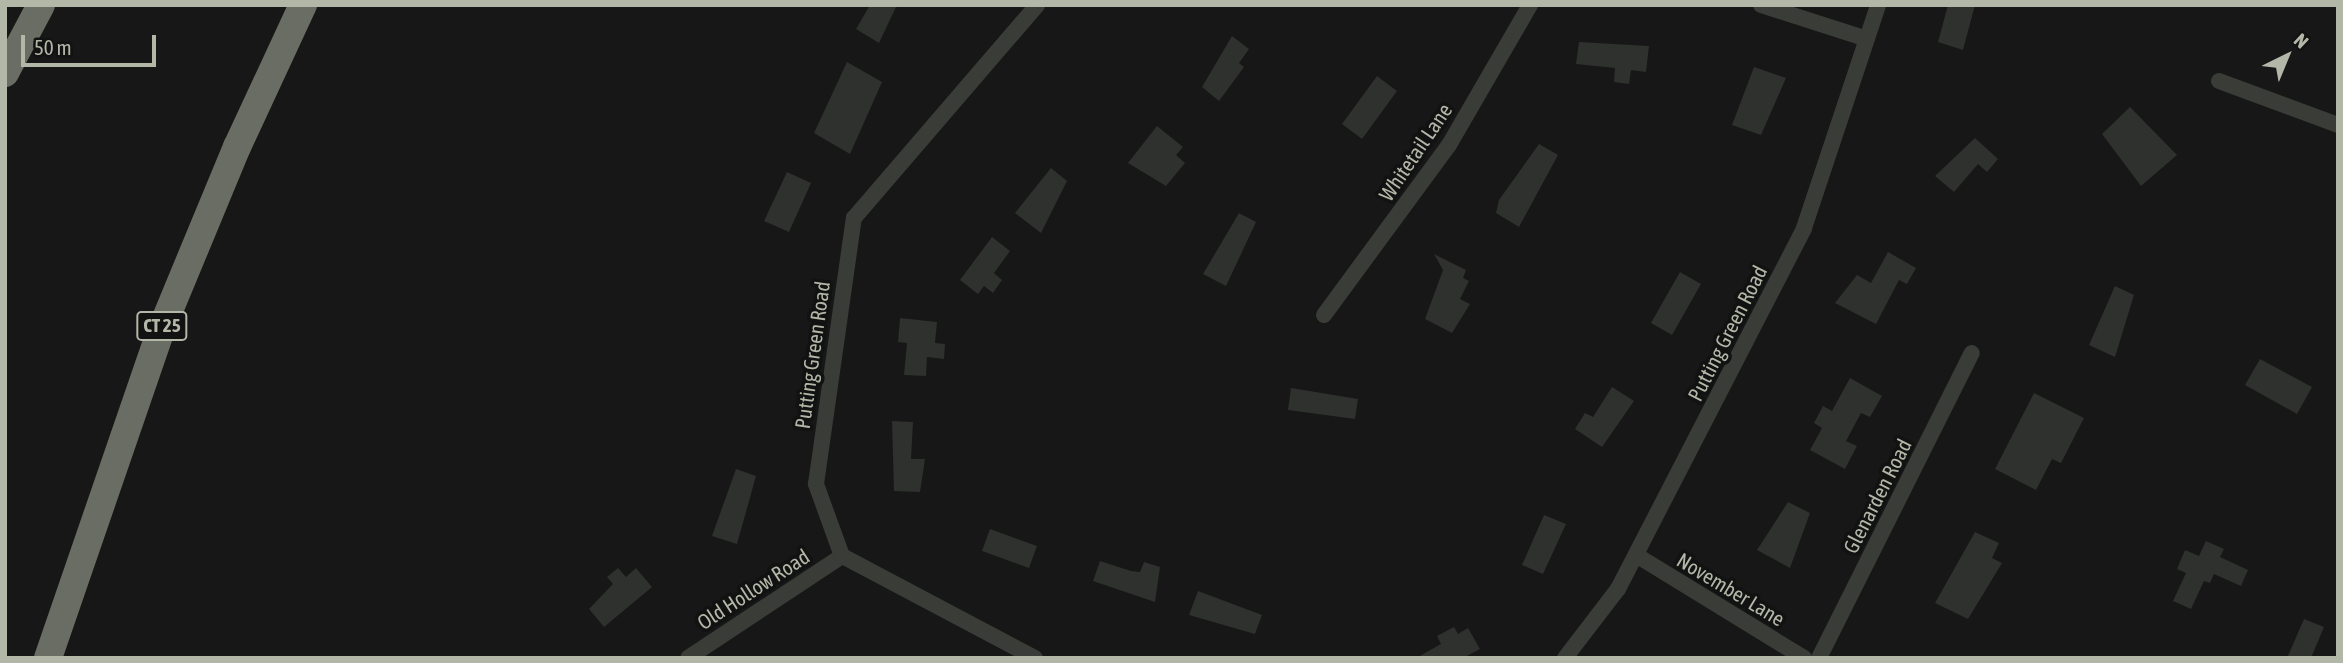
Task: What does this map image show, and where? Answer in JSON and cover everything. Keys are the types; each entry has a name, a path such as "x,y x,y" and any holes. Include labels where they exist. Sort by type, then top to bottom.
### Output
{"highway":[{"path":"5,74 41,5"},
{"name":"CT 25","path":"48,658 164,323 303,5"}],"street":[{"name":"Putting Green Road","path":"842,556 816,485 854,218 1037,5"},
{"name":"Whitetail Lane","path":"1324,315 1448,145 1530,5"},
{"path":"1761,5 1867,39"},
{"name":"Putting Green Road","path":"1565,658 1618,589 1804,228 1878,5"},
{"path":"2219,81 2338,125"},
{"name":"Glenarden Road","path":"1819,658 1972,353"},
{"name":"November Lane","path":"1636,555 1804,658"},
{"name":"Old Hollow Road","path":"688,658 842,556"},
{"path":"842,556 1035,658"}],"building":[{"path":"870,5 897,5 879,43 856,29"},
{"path":"1948,5 1975,5 1963,50 1938,42"},
{"path":"1232,36 1249,49 1239,63 1244,67 1219,101 1202,87"},
{"path":"1579,42 1649,46 1646,72 1631,70 1629,84 1614,82 1615,68 1576,64"},
{"path":"847,62 882,82 850,154 814,133"},
{"path":"1754,67 1786,78 1761,135 1732,125"},
{"path":"1377,76 1397,91 1362,139 1342,124"},
{"path":"2130,107 2177,155 2141,186 2102,134"},
{"path":"1157,126 1183,147 1176,155 1185,163 1166,186 1128,163"},
{"path":"1975,138 1998,159 1987,172 1978,164 1954,192 1935,176"},
{"path":"1539,144 1558,155 1519,227 1496,213 1499,200"},
{"path":"1051,168 1067,181 1041,233 1015,213"},
{"path":"787,172 811,183 789,232 764,221"},
{"path":"1239,213 1256,222 1226,286 1203,274"},
{"path":"992,237 1010,251 994,273 1002,280 993,293 984,286 978,294 960,280"},
{"path":"1888,252 1916,268 1907,284 1899,280 1876,324 1835,303 1857,275 1871,283"},
{"path":"1434,254 1466,270 1463,278 1469,281 1460,299 1470,304 1452,333 1425,319 1443,270"},
{"path":"1680,272 1701,284 1672,335 1651,323"},
{"path":"2115,286 2134,295 2115,357 2089,345"},
{"path":"900,318 937,322 935,343 945,344 944,359 927,357 926,376 904,375 907,343 898,342"},
{"path":"2260,359 2312,387 2297,414 2245,385"},
{"path":"1850,378 1882,396 1870,417 1861,413 1846,441 1857,446 1845,469 1810,450 1822,428 1814,423 1823,406 1832,411"},
{"path":"1612,387 1634,401 1602,447 1575,429 1585,413 1593,417"},
{"path":"1291,388 1358,399 1355,419 1288,410"},
{"path":"2034,393 2084,418 2061,463 2052,459 2036,490 1995,469"},
{"path":"892,421 913,422 911,459 925,459 920,492 894,491"},
{"path":"736,469 756,476 737,544 712,536"},
{"path":"1788,502 1810,513 1790,568 1757,550"},
{"path":"1544,515 1566,524 1543,574 1522,565"},
{"path":"990,529 1037,546 1029,568 982,551"},
{"path":"1975,532 1999,543 1992,558 2002,563 1968,619 1935,603"},
{"path":"2206,541 2224,549 2220,557 2248,570 2241,586 2214,574 2210,583 2204,581 2191,609 2173,601 2186,573 2177,569 2185,550 2199,556"},
{"path":"1100,561 1140,572 1144,562 1160,567 1155,602 1093,581"},
{"path":"618,568 626,577 636,568 652,587 604,627 589,609 613,584 607,577"},
{"path":"1198,591 1262,615 1255,634 1189,615"},
{"path":"2304,619 2324,627 2311,658 2287,658"},
{"path":"1454,627 1458,634 1468,628 1480,649 1463,658 1416,658 1441,644 1437,636"}]}
